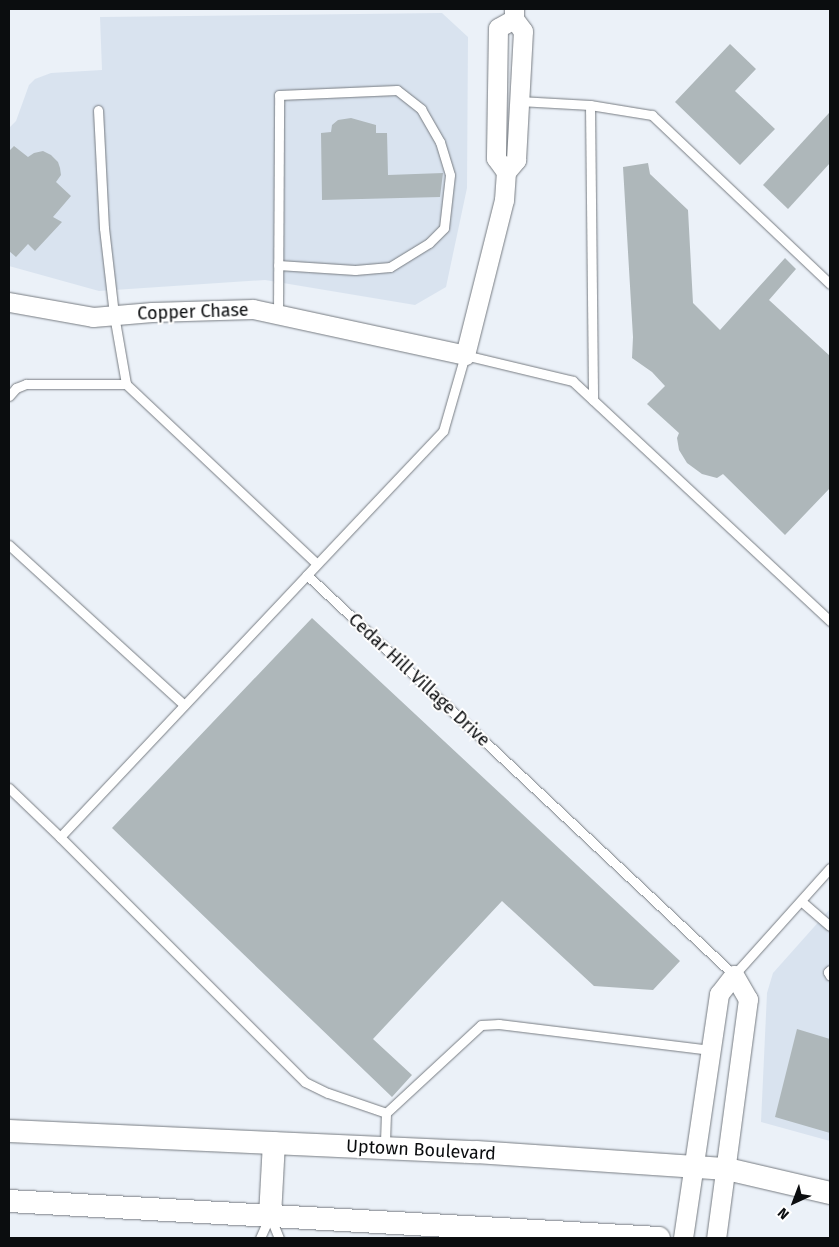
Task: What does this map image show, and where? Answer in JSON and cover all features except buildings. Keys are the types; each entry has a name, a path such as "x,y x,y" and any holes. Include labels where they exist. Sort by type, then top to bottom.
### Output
{"street":[{"path":"464,355 504,200 506,172 516,160 523,31 514,14 498,28 496,158 506,172"},
{"name":"Copper Chase","path":"9,302 93,317 254,309 464,355"},
{"path":"683,1238 719,994 734,975"},
{"name":"Cedar Hill Village Drive","path":"716,1238 727,1169 748,1000 734,975"},
{"name":"Uptown Boulevard","path":"9,1131 385,1148 727,1169 830,1193"},
{"path":"270,1216 274,1143"},
{"path":"9,1201 659,1238"}],"lane":[{"path":"278,265 355,270 390,267 429,243 444,228 450,175 440,142 421,109 397,90 280,95 278,265 278,314"},
{"path":"519,101 590,106 652,115 830,284"},
{"path":"590,106 593,400"},
{"path":"98,110 104,228 114,315 126,384 317,564"},
{"path":"60,838 443,430 464,355 573,381 830,621"},
{"path":"9,396 16,388 26,384 126,384"},
{"path":"9,545 184,705"},
{"name":"Cedar Hill Village Drive","path":"307,575 734,975"},
{"path":"9,788 305,1082 328,1093 386,1113"},
{"path":"734,975 830,868"},
{"path":"801,901 830,926"},
{"path":"830,970 828,972 830,976"},
{"path":"385,1148 386,1113 481,1025 499,1024 710,1050"},
{"path":"260,1238 270,1216"},
{"path":"270,1216 279,1238"}],"shaded area":[{"path":"442,13 468,37 467,188 446,287 415,305 265,280 99,291 9,266 9,128 16,121 29,85 35,79 51,73 102,70 100,17"},
{"path":"830,909 830,1141 761,1122 767,993 773,973"}]}
